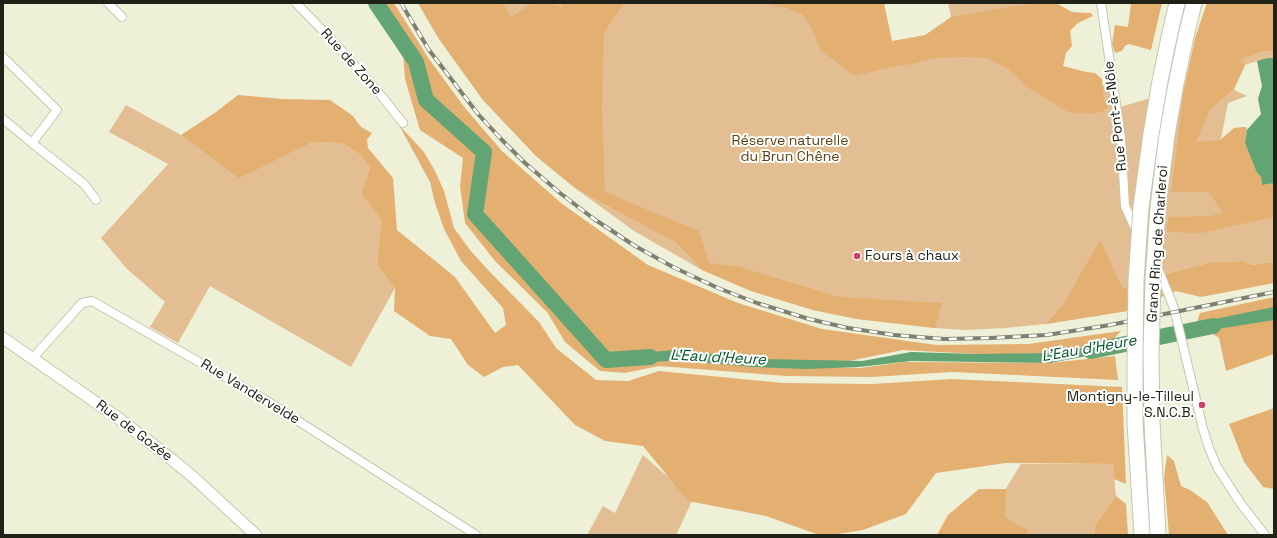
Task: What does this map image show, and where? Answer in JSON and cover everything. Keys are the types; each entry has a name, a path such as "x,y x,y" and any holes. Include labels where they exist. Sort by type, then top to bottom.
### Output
{"highway":[{"name":"Grand Ring de Charleroi","path":"1142,535 1134,353 1136,281 1141,207 1151,134 1160,81 1177,3"},
{"name":"Grand Ring de Charleroi","path":"1158,535 1152,422 1151,352 1153,280 1158,207 1166,143 1176,84 1194,3"}],"main road":[{"name":"Rue de Gozée","path":"3,338 160,450 192,476 256,535"}],"street":[{"path":"108,3 122,17"},
{"name":"Rue de Zone","path":"296,3 343,52 403,122"},
{"name":"Rue Pont-à-Nôle","path":"1101,3 1121,138 1125,206 1134,228 1157,266 1174,308 1203,429 1217,467 1241,504 1265,535"},
{"path":"3,57 57,110 32,143"},
{"path":"3,119 84,184 96,200"},
{"name":"Rue Vandervelde","path":"32,359 82,303 92,301 264,399 476,535"}],"green space":[{"name":"Réserve naturelle du Brun Chêne","path":"418,3 883,3 890,43 947,39 951,16 948,3 1034,3 1014,7 1058,75 1114,88 1117,108 1217,78 1238,60 1265,51 1274,51 1274,58 1245,65 1234,90 1247,96 1228,103 1221,139 1234,128 1246,127 1245,143 1262,185 1274,183 1274,262 1250,265 1244,261 1212,262 1180,270 1127,288 1127,311 1046,324 965,330 857,319 813,310 751,291 702,270 634,231 575,188 536,156 483,100 439,39"},
{"path":"126,105 181,135 239,177 313,142 342,143 359,154 370,168 361,194 381,220 377,265 395,288 351,367 210,286 178,343 150,327 165,302 126,268 101,238 168,164 109,132"},
{"path":"643,455 693,499 676,535 587,535 603,506 615,513"},
{"path":"1021,464 1113,464 1116,496 1095,525 1095,535 1023,535 1030,531 1005,517 1005,490"}],"shaded area":[{"path":"368,3 394,3 429,59 465,108 502,151 561,203 648,265 738,303 822,329 936,345 1028,344 1121,331 1111,342 1051,353 994,355 903,350 820,367 860,368 904,362 1050,363 1115,356 1118,380 952,372 871,377 786,376 659,366 625,373 600,371 565,342 547,312 495,261 465,223 460,186 463,158 420,130 405,79 403,51"},
{"path":"418,3 503,3 511,17 532,3 550,3 563,8 562,3 625,3 604,32 602,107 605,192 699,231 709,263 737,266 839,297 942,303 935,328 857,319 813,310 751,291 702,270 677,243 575,188 536,156 483,100 439,39"},
{"path":"769,3 884,3 892,41 925,35 951,17 1034,3 1056,3 1072,12 1091,13 1093,16 1078,23 1070,31 1072,46 1066,53 1063,66 1095,73 1102,79 1104,100 1109,107 1101,112 1091,114 1068,112 1027,87 1008,69 987,58 937,58 855,76 820,50 813,31 802,14 787,8 771,5"},
{"path":"1131,3 1162,3 1151,50 1129,44 1125,46 1122,51 1115,53 1112,44 1115,25 1128,27"},
{"path":"1207,3 1274,3 1274,51 1265,51 1239,60 1245,65 1233,90 1210,109 1196,142 1221,140 1234,128 1246,127 1245,143 1257,173 1261,177 1262,185 1274,183 1274,217 1201,233 1167,232 1168,217 1211,216 1223,212 1208,192 1171,192 1184,88 1195,38"},
{"path":"238,95 282,99 330,100 353,116 361,127 372,133 367,140 368,148 393,178 397,230 455,277 495,333 506,325 503,308 461,261 444,229 435,203 430,182 399,125 424,152 435,171 444,191 454,228 470,250 539,322 556,348 596,380 628,381 659,371 783,383 872,384 952,379 1122,387 1126,484 1114,479 1113,464 1006,463 936,473 906,514 863,530 831,535 819,535 766,516 688,501 643,446 605,441 575,425 518,365 503,367 484,377 468,365 451,339 430,336 394,311 395,288 377,265 381,220 361,194 370,168 359,154 342,143 313,142 239,178 181,135 216,112"},
{"path":"1100,240 1123,289 1180,270 1212,262 1244,261 1251,265 1274,262 1274,283 1201,297 1176,291 1127,311 1046,324 1063,305"},
{"path":"1274,297 1274,354 1226,371 1219,338 1213,334 1193,333 1200,313"},
{"path":"1274,408 1274,489 1263,487 1244,462 1229,424"},
{"path":"1167,455 1174,461 1181,486 1190,490 1207,502 1228,535 1169,535 1164,477"},
{"path":"979,489 1006,489 1005,517 1030,531 1023,535 937,535 948,515"},
{"path":"1116,496 1126,504 1128,535 1095,535 1095,525"}],"water":[{"path":"1274,58 1274,183 1262,185 1261,177 1257,173 1245,143 1247,130 1261,114 1258,99 1262,86 1257,61"},
{"path":"1274,307 1274,320 1192,333 1190,324"},
{"path":"1110,343 1113,351 1050,363 911,361 859,367 806,369 753,367 678,360 629,364 627,354 675,350 764,359 862,361 911,352 976,354 1051,353"}],"waterway":[{"name":"L'Eau d'Heure","path":"376,3 416,62 426,100 484,152 475,214 606,360 650,357"},
{"name":"L'Eau d'Heure","path":"1091,351 1213,326"}],"railway":[{"path":"401,3 429,50 478,114 525,163 560,193 594,219 635,246 673,267 718,288 757,303 809,319 848,328 894,335 944,339 1047,335 1110,325 1274,292"}],"place":[{"name":"Fours à chaux","path":"857,256"},
{"name":"Montigny-le-Tilleul S.N.C.B.","path":"1202,405"}]}
